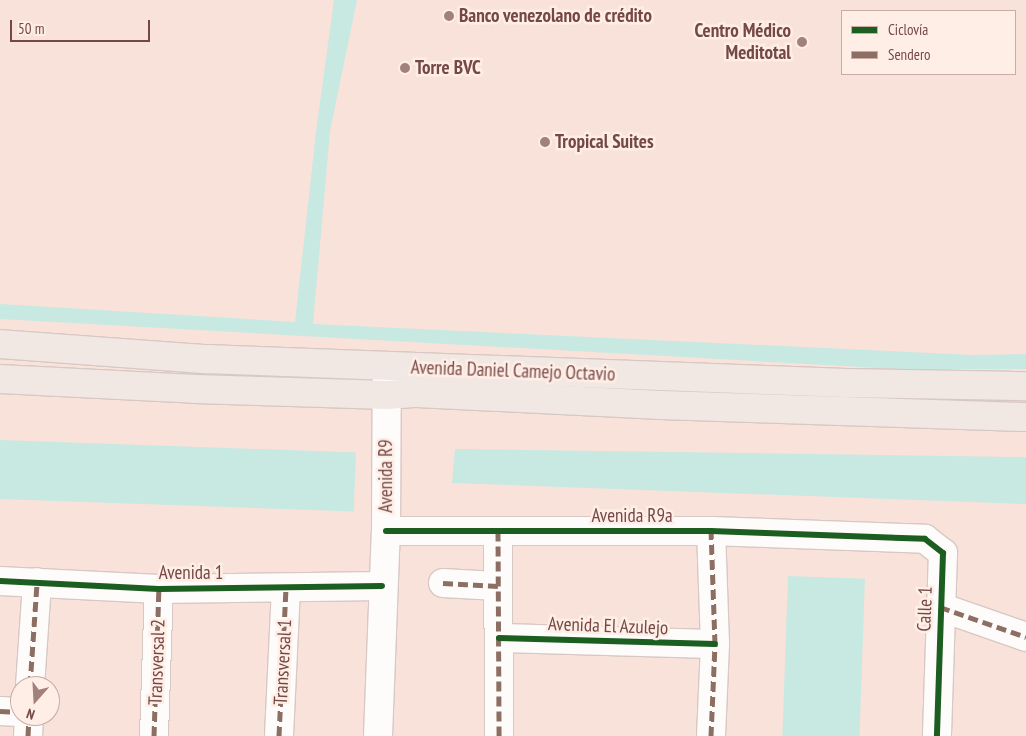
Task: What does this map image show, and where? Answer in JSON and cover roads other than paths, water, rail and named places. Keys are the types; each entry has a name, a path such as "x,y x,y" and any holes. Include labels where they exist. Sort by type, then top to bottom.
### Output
{"main road":[{"name":"Avenida Daniel Camejo Octavio","path":"0,344 206,359 846,383 1026,386"},
{"name":"Avenida Daniel Camejo Octavio","path":"0,379 195,389 387,395 417,393 671,405 1026,417"}],"street":[{"name":"Avenida R9","path":"378,736 382,586 386,531 387,366"},
{"name":"Avenida R9a","path":"386,531 712,531 878,537"},
{"path":"498,531 499,736"},
{"path":"711,736 715,644 712,531"},
{"name":"Calle 1","path":"878,537 925,539 943,552 937,736"},
{"name":"Avenida 1","path":"0,581 159,589 382,586"},
{"path":"31,676 37,582"},
{"path":"443,583 498,586"},
{"name":"Transversal 1","path":"279,736 286,588"},
{"name":"Transversal 2","path":"154,736 159,589"},
{"path":"940,607 1026,637"},
{"name":"Avenida El Azulejo","path":"499,638 715,644"}],"water":[{"path":"334,0 357,0 330,131 313,324 973,355 1026,354 1026,369 897,369 0,319 0,304 295,322 316,132"},
{"path":"0,440 356,452 354,511 0,499"},
{"path":"455,449 1026,457 1026,504 452,483"},
{"path":"788,576 865,579 859,736 782,736"}],"place":[{"name":"Banco venezolano de crédito","path":"449,16"},
{"name":"Centro Médico Meditotal","path":"802,42"},
{"name":"Torre BVC","path":"405,68"},
{"name":"Tropical Suites","path":"545,142"}]}
